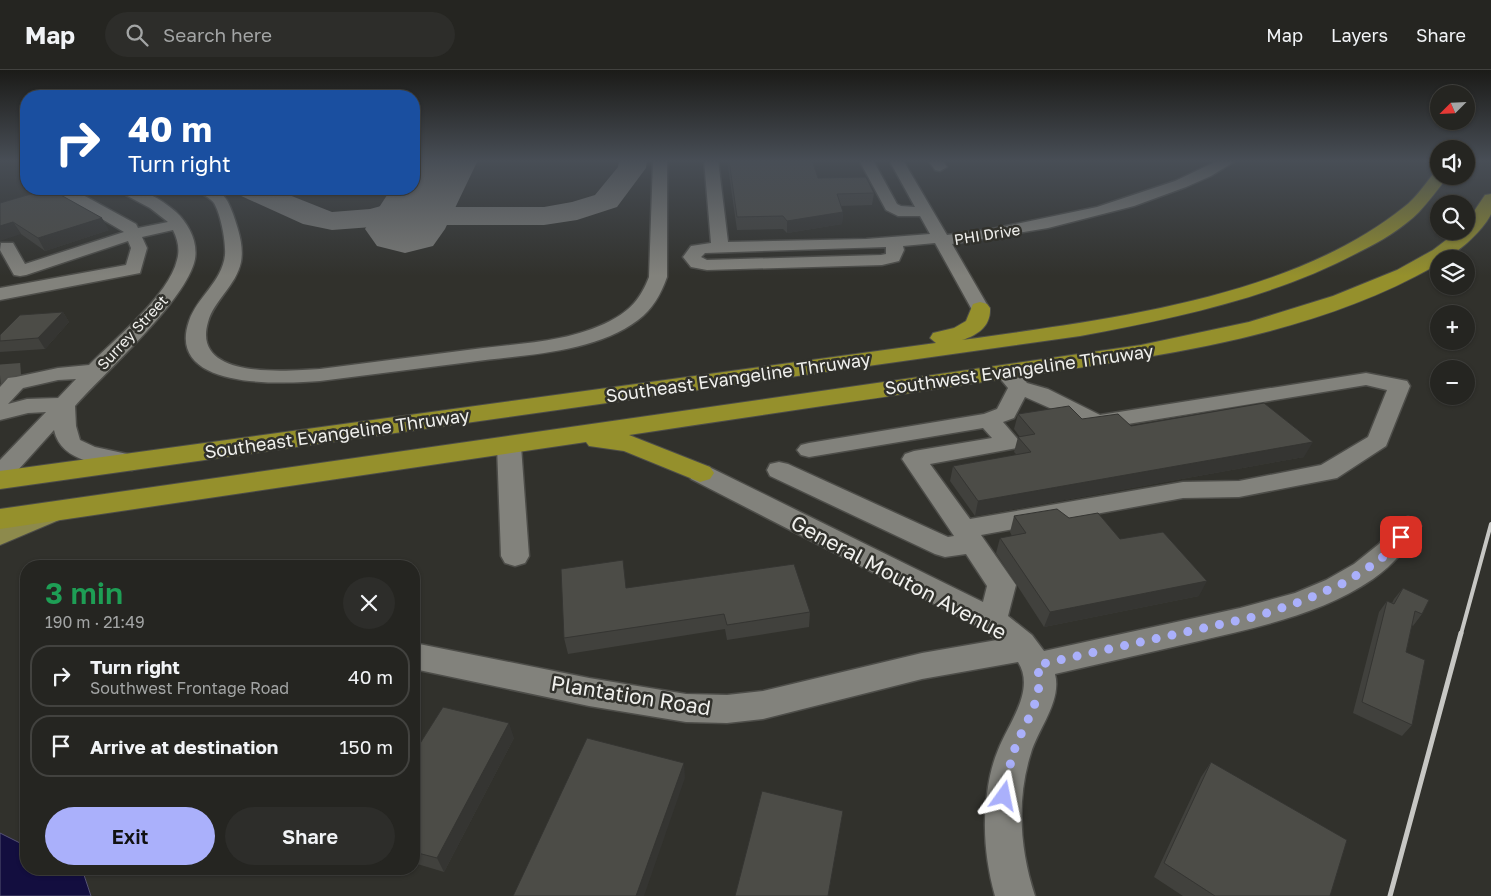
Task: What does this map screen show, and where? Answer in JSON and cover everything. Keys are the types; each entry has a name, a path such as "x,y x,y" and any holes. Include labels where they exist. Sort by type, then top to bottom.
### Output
{"highway":[{"name":"Southeast Evangeline Thruway","path":"0,480 1080,330 1172,312 1210,302 1296,274 1355,248 1392,226 1422,199"},
{"name":"Southwest Evangeline Thruway","path":"509,446 965,376 1012,380 1189,343 1278,322 1319,309 1400,277 1438,256 1461,238 1491,199"},
{"path":"965,376 1012,365 1019,361 1020,354 980,308"},
{"path":"832,364 959,334 978,322 981,315 980,308"},
{"path":"955,347 972,349 983,358 982,364 965,376"},
{"path":"700,473 676,455 670,445 673,436 680,428 708,415"},
{"path":"509,446 590,439 610,440 629,443 700,473"},
{"name":"Southeast Evangeline Thruway","path":"0,519 509,446"}],"main road":[{"path":"0,535 14,527 53,511"}],"street":[{"path":"0,210 39,199"},
{"path":"85,199 130,227 136,240"},
{"path":"4,293 179,224 166,211 143,199"},
{"path":"219,199 232,235 233,260 226,278 199,319 194,332 196,348 209,362 223,369 242,374 292,377 554,345 582,339 619,323 648,302 655,289 658,277 659,199"},
{"path":"715,199 720,247"},
{"path":"887,199 891,207 898,211 926,212"},
{"path":"918,199 980,308"},
{"name":"PHI Drive","path":"892,240 896,250 893,256 882,260 707,265 697,263 692,257 697,250 720,247 866,244 892,240 942,239 1017,229 1097,211 1138,199"},
{"name":"Surrey Street","path":"0,474 18,457 64,404 157,306 176,280 187,254 185,238 179,224"},
{"path":"7,247 8,265 20,272 136,240"},
{"path":"0,400 16,383 41,375 95,371"},
{"path":"27,406 41,375"},
{"path":"779,470 945,547 968,536 1183,490 1239,489 1328,472 1378,441 1399,386 1366,379 1097,422 1012,380 1006,413 989,420 809,450"},
{"path":"0,413 27,406 64,404 68,441 76,449 90,454 132,462"},
{"path":"989,420 1009,443 914,459 1002,585 992,620"},
{"path":"509,446 515,556"},
{"name":"General Mouton Avenue","path":"700,473 992,620 1012,634 1031,656"},
{"name":"Plantation Road","path":"420,657 589,692 686,708 727,709 764,705 922,666 1031,656 1258,616 1305,600 1346,582 1380,560 1401,537 1408,526"},
{"path":"1015,896 1004,839 1004,796 1013,753 1040,691 1040,679 1031,656"}],"shaded area":[{"path":"0,833 20,843 20,875 84,875 91,896 0,896"}],"building":[{"path":"15,199 67,199 102,218 38,238 13,222 0,226 0,203"},
{"path":"734,199 839,199 843,212 787,221 783,216 737,217"},
{"path":"63,312 38,338 0,341 0,335 20,315"},
{"path":"1264,403 1313,442 978,501 953,466 1031,452 1018,437 1035,434 1018,414 1069,406 1082,419 1118,414 1131,426"},
{"path":"1057,509 1069,518 1098,513 1120,539 1163,532 1207,581 1050,612 1000,538 1026,533 1014,516"},
{"path":"623,560 626,588 794,564 810,612 727,625 724,614 564,638 561,569"},
{"path":"1403,588 1429,600 1422,614 1415,611 1406,652 1425,660 1412,725 1362,702 1387,601 1394,604"},
{"path":"443,707 509,723 437,858 420,854 420,743"},
{"path":"587,738 684,763 636,896 513,896"},
{"path":"1211,762 1347,840 1330,896 1215,896 1164,863"},
{"path":"762,791 843,811 828,896 735,896"}],"taxiway":[{"path":"271,199 314,217 332,221 372,218 418,205 442,216 544,216 577,211 606,201 608,199"}],"runway":[{"path":"405,229 422,199"}],"tunnel":[{"path":"0,375 27,373"}],"railway":[{"path":"1461,634 1491,524"},
{"path":"1390,896 1461,633"}],"route":[{"path":"1004,796 1013,753 1040,691 1037,665 1258,616 1305,600 1346,582 1380,560 1401,537"}]}
